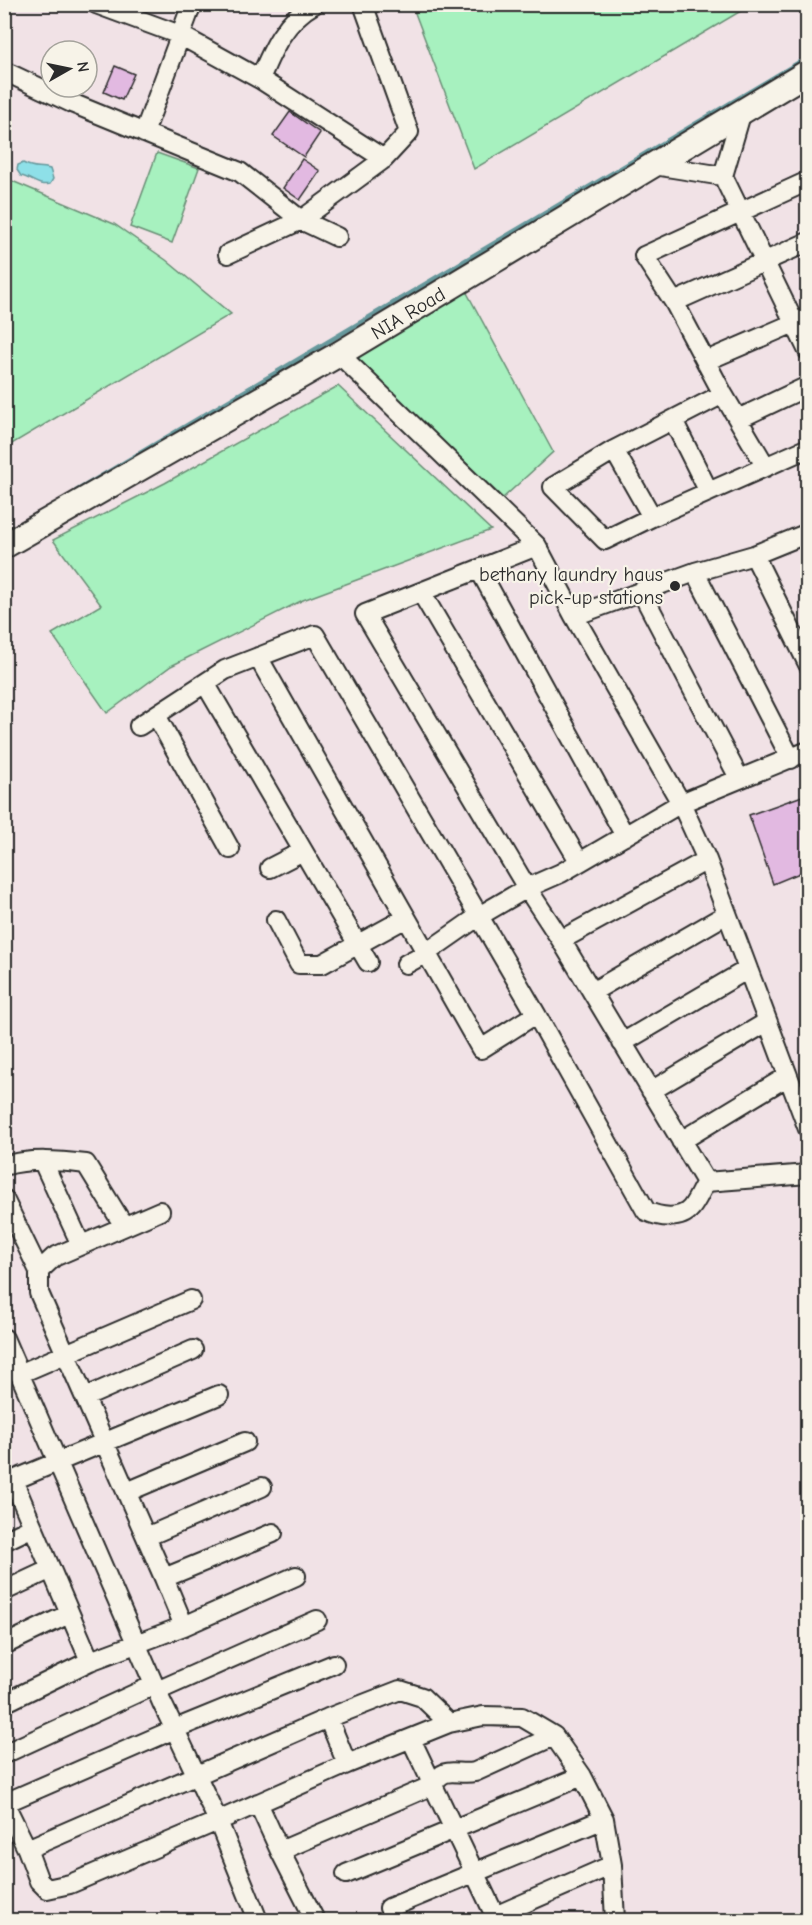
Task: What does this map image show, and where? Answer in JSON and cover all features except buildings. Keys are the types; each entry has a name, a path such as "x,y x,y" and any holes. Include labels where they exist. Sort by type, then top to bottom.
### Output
{"street":[{"path":"96,4 180,35 260,79 384,159"},
{"path":"144,133 192,4"},
{"path":"260,79 276,42 303,10 314,4"},
{"path":"228,254 301,220 384,159 409,132 363,4"},
{"path":"4,71 74,105 240,172 301,220 337,237"},
{"name":"NIA Road","path":"4,546 339,354 807,72"},
{"path":"742,111 723,176 765,261 801,320 807,351"},
{"path":"654,165 723,176"},
{"path":"766,466 723,394 674,302 644,256 807,181"},
{"path":"674,302 807,242"},
{"path":"706,361 801,320"},
{"path":"339,354 537,546 681,803 707,860 807,1129"},
{"path":"738,419 807,386"},
{"path":"723,394 614,450 553,488 605,540 807,448"},
{"path":"673,420 709,492"},
{"path":"614,450 652,517"},
{"path":"574,615 695,572 754,555 807,533"},
{"path":"537,546 365,614 527,888 561,940 706,1182"},
{"path":"754,555 807,664"},
{"path":"479,569 625,836"},
{"path":"695,572 791,759"},
{"path":"641,591 739,778"},
{"path":"421,592 579,861"},
{"path":"139,726 225,670 315,635 536,1014 646,1211 659,1217 681,1216 691,1209 706,1182"},
{"path":"258,657 481,1049 536,1014"},
{"path":"205,683 368,962"},
{"path":"156,715 230,849"},
{"path":"406,964 479,916 527,888 561,873 681,803 807,751"},
{"path":"270,868 303,851"},
{"path":"561,940 707,860"},
{"path":"592,992 727,914"},
{"path":"276,920 299,964 322,964 406,918"},
{"path":"622,1043 748,969"},
{"path":"651,1091 767,1022"},
{"path":"681,1141 788,1076"},
{"path":"4,1166 18,1162 86,1164 124,1226"},
{"path":"43,1162 81,1245"},
{"path":"706,1182 807,1174"},
{"path":"4,1199 39,1271 39,1293 184,1626"},
{"path":"39,1271 54,1257 160,1211"},
{"path":"19,1374 191,1300"},
{"path":"4,1338 156,1688 218,1821 258,1920"},
{"path":"86,1397 193,1350"},
{"path":"90,1661 33,1527 9,1482 106,1444 219,1395"},
{"path":"127,1492 245,1442"},
{"path":"146,1537 262,1487"},
{"path":"4,1541 33,1527"},
{"path":"164,1578 273,1533"},
{"path":"4,1591 51,1569"},
{"path":"4,1702 90,1661 184,1626 297,1576"},
{"path":"4,1645 69,1614"},
{"path":"4,1754 317,1620"},
{"path":"334,1664 5,1802 39,1881 47,1889 70,1884 347,1764 449,1723 483,1716 522,1717 554,1736 582,1776 604,1819 612,1864 614,1920"},
{"path":"27,1849 328,1718 400,1690 422,1697 449,1723"},
{"path":"328,1718 347,1764"},
{"path":"280,1851 433,1785 438,1776 445,1772 465,1774 475,1772 554,1736"},
{"path":"411,1739 496,1918 612,1864"},
{"path":"346,1874 582,1776"},
{"path":"258,1803 315,1920"},
{"path":"389,1908 604,1819"}],"green space":[{"path":"412,5 751,5 474,169"},
{"path":"157,153 199,168 172,243 130,227"},
{"path":"5,178 114,224 166,260 231,314 5,448"},
{"path":"466,291 553,452 503,498 351,354"},
{"path":"338,386 491,530 303,600 171,666 107,713 52,634 101,605 53,540 165,483"}],"water":[{"path":"23,163 50,169 53,179 50,184 38,183 21,176 17,170 18,165"}],"waterway":[{"path":"76,491 808,57"}],"place":[{"name":"bethany laundry haus pick-up stations","path":"675,586"}]}
